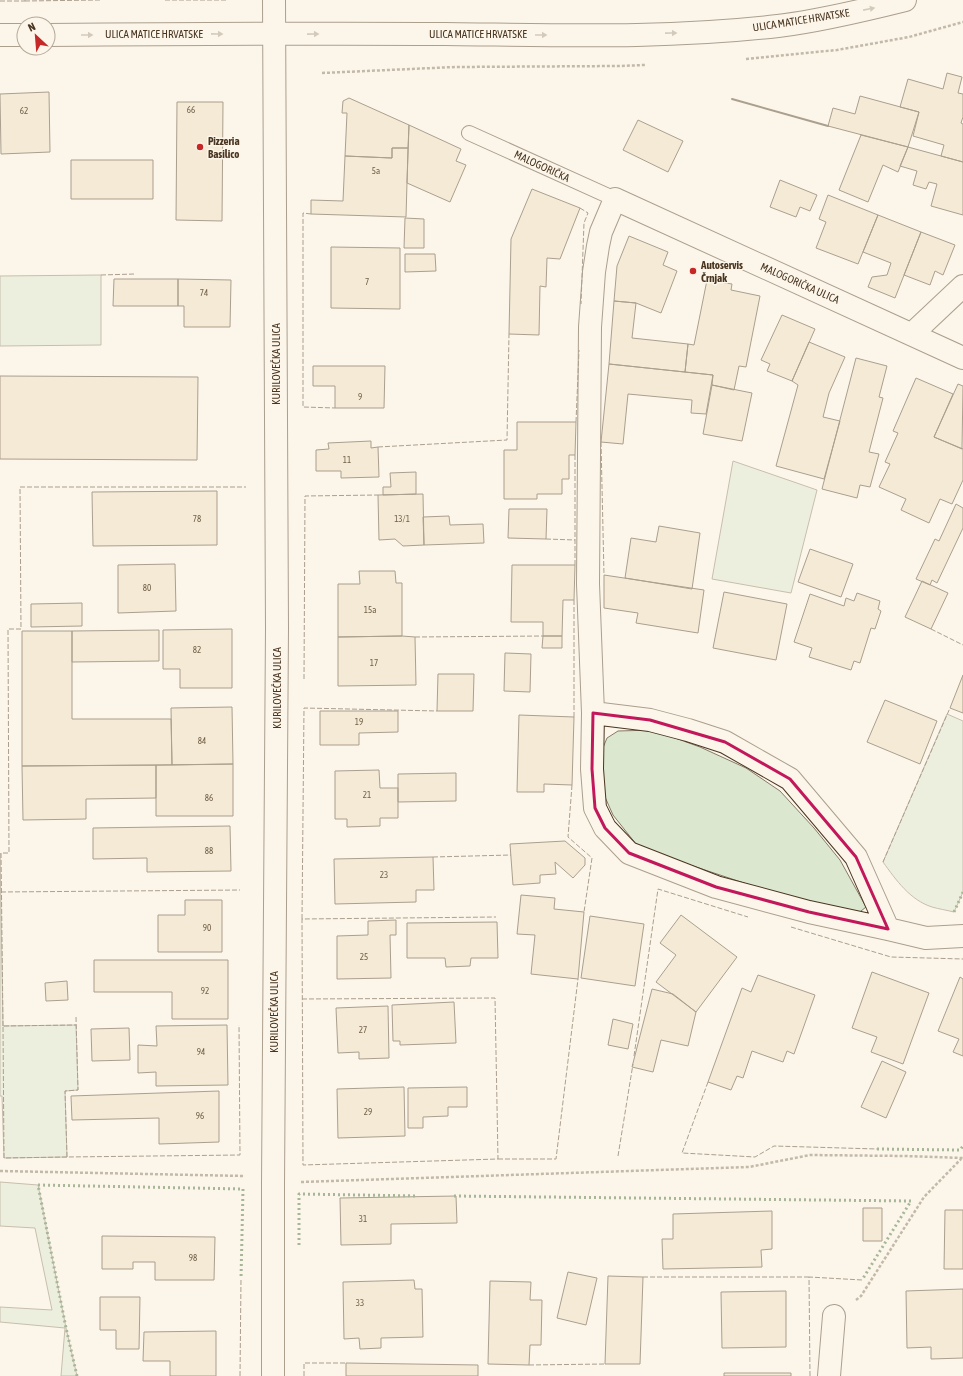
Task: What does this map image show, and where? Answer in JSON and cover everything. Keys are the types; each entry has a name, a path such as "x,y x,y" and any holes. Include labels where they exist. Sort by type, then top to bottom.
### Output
{"street":[{"name":"KURILOVEČKA ULICA","path":"273,1376 272,1183 277,636 274,0"},
{"name":"ULICA MATICE HRVATSKE","path":"56,35 593,35 708,33 780,26 905,0"},
{"path":"0,35 16,35"},
{"path":"615,200 601,232 598,246 594,272 590,327 588,584 593,713 592,769 595,808 605,828 629,853 716,888 809,912 926,938 963,936"},
{"name":"MALOGORIČKA ULICA","path":"615,200 963,358"},
{"path":"912,334 963,286"},
{"path":"593,713 650,720 688,730 724,742 790,780 856,857 888,929"},
{"path":"829,1376 834,1316"}],"lane":[{"name":"MALOGORIČKA","path":"469,132 615,200"}],"path":[{"path":"0,1171 256,1177 272,1183 749,1167 810,1155 963,1158"},
{"path":"834,1316 861,1296 924,1197 963,1158"}],"highlighted area":[{"path":"593,713 650,720 725,742 790,779 856,857 888,929 809,912 716,887 629,853 605,828 595,808 592,769"}],"green space":[{"path":"101,275 101,345 0,346 0,276"},
{"path":"733,461 817,490 791,593 712,579"},
{"path":"947,714 963,721 963,892 954,912 932,907 917,900 904,889 883,862"},
{"path":"653,730 700,747 746,768 780,791 814,828 840,860 866,907 856,915 759,888 684,863 636,844 613,815 601,788 600,755 607,738 618,731"},
{"path":"0,853 3,1026 76,1025 78,1090 65,1091 67,1157 4,1158 2,1096 0,1096"},
{"path":"0,1182 38,1185 77,1376 61,1376 65,1328 0,1322 0,1307 52,1310 35,1228 0,1226"}],"building":[{"path":"947,73 962,77 958,93 963,94 963,117 961,123 963,124 963,162 941,156 944,145 913,136 919,112 900,107 908,79 943,89"},
{"path":"49,92 50,152 1,154 0,94"},
{"path":"860,96 919,112 908,147 828,126 833,108 855,114"},
{"path":"349,98 409,125 408,148 392,148 392,158 345,156 347,113 342,113 343,101"},
{"path":"177,102 223,102 222,221 176,220"},
{"path":"638,120 683,141 668,172 623,150"},
{"path":"409,125 461,149 456,161 466,165 450,202 407,183"},
{"path":"861,135 908,147 898,172 883,165 868,202 839,190"},
{"path":"908,147 963,162 963,215 931,206 937,184 929,182 926,189 913,185 917,171 900,166"},
{"path":"392,148 408,148 406,217 311,214 311,200 343,201 345,156 392,158"},
{"path":"71,160 153,160 153,199 71,199"},
{"path":"780,180 817,195 810,211 800,207 796,217 770,207"},
{"path":"532,189 580,208 560,259 547,258 546,287 540,286 539,335 509,334 511,239"},
{"path":"828,195 878,215 858,264 816,248 826,222 819,219"},
{"path":"878,215 921,232 895,298 868,287 872,277 887,275 891,263 863,252"},
{"path":"405,218 424,219 424,248 404,248"},
{"path":"921,232 955,245 943,275 935,271 930,285 904,275"},
{"path":"629,236 668,252 663,265 677,271 661,313 636,303 614,301 617,266"},
{"path":"331,247 400,248 400,309 331,308"},
{"path":"405,254 435,254 436,271 405,272"},
{"path":"114,279 178,279 178,306 113,306"},
{"path":"178,279 231,280 230,327 184,327 184,306 178,306"},
{"path":"707,280 732,284 731,290 760,296 746,367 739,366 734,390 712,385 713,375 685,372 688,344 694,345"},
{"path":"614,301 636,303 632,338 688,344 685,372 609,364"},
{"path":"782,315 815,329 792,381 767,371 770,364 761,360"},
{"path":"809,342 845,357 829,393 823,417 840,421 824,479 776,466 798,385 792,381"},
{"path":"856,358 887,366 879,397 883,398 869,452 879,454 870,487 860,485 857,498 822,489"},
{"path":"609,364 713,375 706,414 691,413 692,400 628,394 623,444 601,442"},
{"path":"313,366 385,366 384,408 335,408 335,386 313,386"},
{"path":"0,376 198,377 197,460 0,459"},
{"path":"916,378 953,394 934,437 963,449 963,480 952,504 940,499 929,523 901,510 906,499 879,487 890,464 885,462 898,433 893,431"},
{"path":"958,384 963,386 962,449 934,437"},
{"path":"712,385 752,393 742,441 703,434"},
{"path":"517,422 576,422 575,455 569,455 569,479 562,479 562,494 537,494 537,499 504,499 504,450 517,450"},
{"path":"371,441 371,448 378,447 379,477 341,478 341,471 316,471 316,450 329,449 328,443"},
{"path":"416,472 416,494 383,495 383,487 391,487 390,473"},
{"path":"217,491 217,545 93,546 92,492"},
{"path":"423,494 424,545 403,546 395,539 379,540 378,495"},
{"path":"956,504 963,508 963,528 937,583 932,580 930,585 916,579 935,539 939,541"},
{"path":"509,509 547,509 546,539 508,538"},
{"path":"449,516 450,525 483,524 484,543 424,545 423,517"},
{"path":"659,526 700,533 692,589 625,578 631,538 656,542"},
{"path":"810,549 853,564 841,597 798,582"},
{"path":"175,564 176,611 118,613 118,565"},
{"path":"512,565 575,565 574,600 563,600 562,636 543,636 543,622 511,622"},
{"path":"359,571 395,571 396,583 402,583 402,636 338,637 338,584 360,584"},
{"path":"604,575 704,590 698,633 636,623 638,613 604,608"},
{"path":"922,581 948,593 931,629 905,617"},
{"path":"724,592 787,604 776,660 713,648"},
{"path":"857,593 880,601 878,609 881,611 875,629 871,628 860,663 854,661 851,670 809,657 812,648 794,642 810,594 844,606 846,598 854,601"},
{"path":"82,603 82,626 31,627 31,604"},
{"path":"232,629 232,688 180,688 180,669 163,669 163,630"},
{"path":"159,630 159,661 72,662 72,631"},
{"path":"22,631 72,631 72,719 171,719 172,765 22,766"},
{"path":"543,636 562,636 562,648 542,648"},
{"path":"338,637 415,637 416,685 338,686"},
{"path":"505,653 531,654 530,692 504,691"},
{"path":"438,674 474,674 473,711 437,711"},
{"path":"963,675 963,713 950,708"},
{"path":"885,700 937,721 920,764 867,742"},
{"path":"232,707 233,764 172,765 171,708"},
{"path":"320,711 398,711 398,732 359,733 359,745 320,745"},
{"path":"519,715 574,717 572,785 544,784 544,792 517,792"},
{"path":"233,764 233,816 156,816 156,765"},
{"path":"156,765 156,798 86,799 86,819 23,820 22,766"},
{"path":"379,770 380,788 398,788 398,818 380,818 380,826 347,827 347,819 335,819 335,771"},
{"path":"456,773 456,801 398,802 398,774"},
{"path":"230,826 231,871 147,872 147,858 93,859 93,828"},
{"path":"565,841 585,858 585,865 573,878 555,862 556,874 540,875 540,883 513,885 510,844"},
{"path":"433,857 434,890 416,890 416,902 335,904 334,859"},
{"path":"521,895 555,898 554,909 584,912 578,979 531,974 535,935 517,934"},
{"path":"185,900 222,900 222,952 158,952 158,915 185,915"},
{"path":"681,915 737,957 696,1012 656,982 676,955 660,943"},
{"path":"590,916 644,924 635,986 581,978"},
{"path":"396,920 396,935 390,935 391,978 337,979 337,936 368,935 368,921"},
{"path":"497,922 498,958 471,958 470,966 446,967 445,958 407,958 407,923"},
{"path":"94,960 228,960 228,1019 172,1019 172,992 94,992"},
{"path":"872,972 929,993 903,1064 871,1052 877,1037 852,1028"},
{"path":"758,975 815,995 794,1054 787,1051 783,1062 752,1051 743,1078 737,1076 731,1090 708,1082 742,988 751,992"},
{"path":"960,977 963,979 963,1056 953,1052 959,1039 938,1031"},
{"path":"67,981 68,1000 46,1001 45,983"},
{"path":"652,989 673,994 696,1012 688,1046 661,1040 653,1072 632,1067"},
{"path":"454,1002 456,1043 400,1045 400,1041 393,1041 392,1005"},
{"path":"388,1006 389,1058 359,1059 359,1052 338,1053 336,1008"},
{"path":"613,1019 633,1024 628,1049 608,1045"},
{"path":"227,1025 228,1085 156,1086 156,1072 138,1073 138,1045 157,1046 156,1026"},
{"path":"129,1028 130,1060 92,1061 91,1029"},
{"path":"882,1061 906,1072 886,1118 861,1107"},
{"path":"404,1087 405,1136 338,1138 337,1089"},
{"path":"467,1087 467,1107 448,1107 448,1116 423,1117 423,1128 408,1128 408,1088"},
{"path":"219,1091 219,1142 159,1144 159,1118 72,1120 71,1096"},
{"path":"456,1196 457,1223 391,1224 391,1244 341,1245 340,1198"},
{"path":"863,1208 882,1208 882,1241 863,1241"},
{"path":"945,1210 963,1210 963,1269 944,1269"},
{"path":"772,1211 772,1249 761,1250 762,1267 663,1269 662,1239 673,1239 673,1214"},
{"path":"102,1236 215,1237 214,1280 155,1280 155,1262 133,1262 133,1269 102,1269"},
{"path":"568,1272 597,1278 586,1325 557,1318"},
{"path":"608,1276 643,1277 640,1364 605,1364"},
{"path":"414,1280 415,1289 422,1289 423,1337 381,1338 381,1348 360,1349 359,1338 344,1339 343,1282"},
{"path":"490,1281 531,1282 530,1300 542,1300 541,1345 530,1345 529,1365 488,1364"},
{"path":"963,1289 963,1358 931,1359 931,1347 907,1348 906,1291"},
{"path":"786,1291 786,1347 722,1348 721,1292"},
{"path":"100,1297 140,1297 139,1349 116,1349 116,1330 100,1330"},
{"path":"216,1331 216,1376 170,1376 170,1361 143,1361 144,1332"},
{"path":"346,1363 478,1365 478,1376 346,1376"},
{"path":"724,1373 791,1373 791,1376 724,1376"}],"hedge":[{"path":"954,912 963,892"},
{"path":"877,1149 960,1150 963,1146"},
{"path":"77,1376 38,1185 243,1189 241,1279"},
{"path":"299,1245 299,1194 418,1196"},
{"path":"454,1196 911,1201 862,1280"}],"fence":[{"path":"0,1 25,0"},
{"path":"25,1 100,0"},
{"path":"165,0 227,0"},
{"path":"580,208 588,213 584,223 581,304"},
{"path":"311,214 303,213 303,407 335,408"},
{"path":"101,275 135,274"},
{"path":"378,447 507,440 509,334"},
{"path":"576,422 579,350"},
{"path":"601,442 604,575"},
{"path":"575,455 575,565"},
{"path":"3,1026 1,853 9,853 8,629 21,629 20,487 246,487"},
{"path":"304,679 305,496 378,495"},
{"path":"546,539 575,540"},
{"path":"574,600 574,717"},
{"path":"931,629 963,645"},
{"path":"415,637 543,636"},
{"path":"302,919 304,708 437,711"},
{"path":"883,862 950,708"},
{"path":"572,785 568,837 592,858 584,912"},
{"path":"433,857 511,855"},
{"path":"634,1056 658,889 748,917"},
{"path":"1,892 240,890"},
{"path":"302,999 495,998 498,1159 303,1165 302,919 496,917"},
{"path":"791,927 891,957 963,959"},
{"path":"498,1159 556,1159 578,979"},
{"path":"76,1017 78,1090 65,1091 67,1157 240,1155 239,1025"},
{"path":"67,1157 4,1158 3,1026 76,1025"},
{"path":"618,1156 633,1064"},
{"path":"708,1082 682,1153 755,1157 774,1146 877,1149"},
{"path":"643,1277 809,1277"},
{"path":"810,1376 809,1277 862,1280"},
{"path":"240,1376 241,1279"},
{"path":"304,1376 304,1363 346,1363"},
{"path":"529,1365 605,1364"}],"wall":[{"path":"732,99 828,126"}],"place":[{"name":"Pizzeria Basilico","path":"200,147"},
{"name":"Autoservis Črnjak","path":"693,271"}]}
